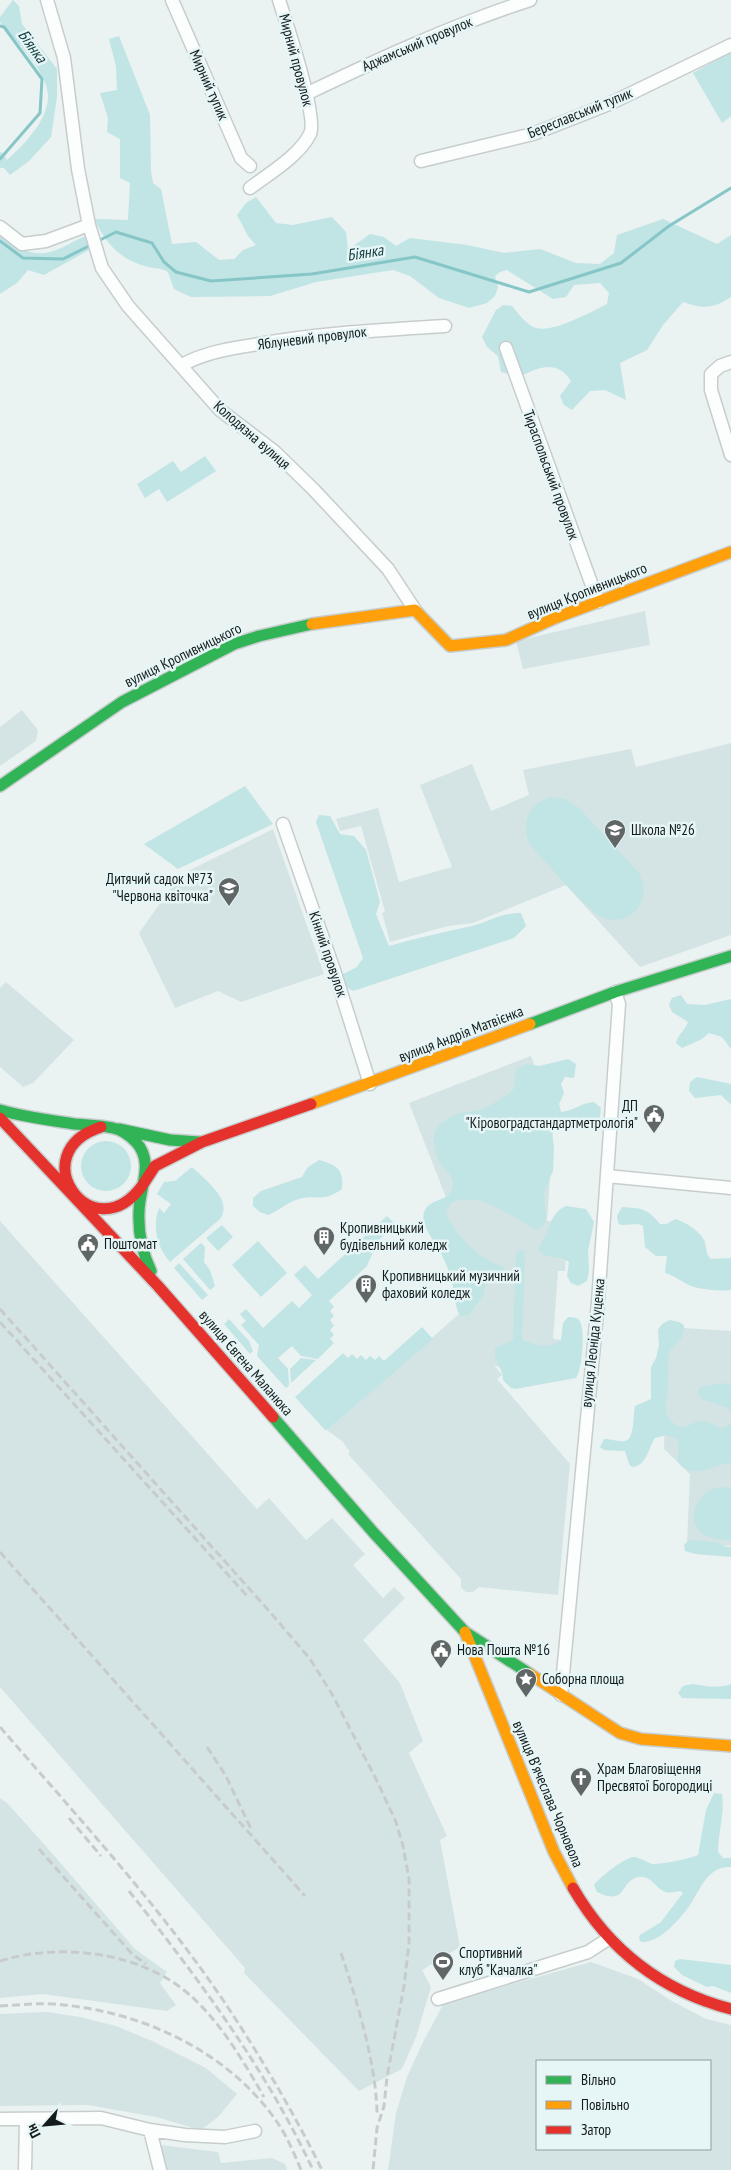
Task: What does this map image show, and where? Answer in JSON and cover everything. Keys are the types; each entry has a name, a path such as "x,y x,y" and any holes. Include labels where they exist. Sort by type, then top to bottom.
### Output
{"main road":[{"name":"вулиця Кропивницького","path":"0,786 122,702 234,644 259,636 326,621 415,610 450,646 506,640 555,618 731,552"},
{"name":"вулиця Андрія Матвієнка","path":"144,1183 156,1166 202,1142 370,1084 615,992 731,956"},
{"path":"0,1110 29,1118 113,1128 164,1139 202,1142"},
{"name":"вулиця Євгена Маланюка","path":"0,1118 158,1286 373,1532 465,1632"},
{"path":"144,1183 136,1196 129,1202 112,1208 94,1208 74,1196 65,1175 66,1156 69,1148 77,1138 88,1131 100,1127 126,1132 136,1140 143,1152 146,1164 144,1183 139,1202 139,1239 146,1261 158,1286"},
{"path":"465,1632 605,1724 631,1737 731,1746"},
{"name":"вулиця Вʼячеслава Чорновола","path":"465,1632 554,1852 581,1902 608,1939 662,1981 692,1997 731,2009"}],"street":[{"name":"Колодязна вулиця","path":"47,0 64,58 73,136 90,228 102,268 128,306 220,410 275,452 314,490 388,569 415,610"},
{"name":"Мирний тупик","path":"172,0 241,158 250,166"},
{"name":"Мирний провулок","path":"250,188 297,151 311,133 312,120 306,94 279,0"},
{"name":"Аджамський провулок","path":"306,94 406,47 490,13 530,0"},
{"name":"Береславський тупик","path":"421,161 533,134 609,104 731,45"},
{"path":"0,227 22,244 46,241 90,228"},
{"name":"Яблуневий провулок","path":"182,365 192,360 232,348 280,340 444,326"},
{"name":"Тираспольський провулок","path":"506,348 598,602"},
{"path":"730,446 711,390 711,374 720,366 731,362"},
{"name":"Кінний провулок","path":"283,824 335,973 370,1084"},
{"name":"вулиця Леоніда Куценка","path":"561,1695 598,1302 619,1004 615,992"},
{"path":"607,1176 731,1188"},
{"path":"438,1999 588,1952 608,1939"},
{"path":"0,2119 101,2118 150,2130 185,2135 225,2137 255,2131"},
{"path":"25,2170 26,2119"},
{"path":"150,2130 160,2170"}],"shaded area":[{"path":"13,0 19,6 22,24 57,69 57,97 51,137 29,161 10,175 4,168 0,168 0,153 2,152 7,160 20,148 43,117 48,100 44,80 38,69 23,48 0,22 0,17"},
{"path":"119,36 150,115 153,183 161,189 172,244 196,242 219,260 234,259 243,250 256,245 248,236 237,215 246,203 256,197 276,223 293,225 332,217 346,232 348,250 370,234 384,237 396,246 410,238 467,245 504,253 540,249 576,263 600,264 614,253 617,235 663,219 717,244 731,235 731,297 719,304 708,307 683,302 663,325 647,350 620,363 626,400 605,390 590,391 572,410 564,405 560,396 571,381 566,374 554,367 534,370 519,377 501,372 498,356 487,347 482,337 496,310 503,305 512,306 526,322 536,328 543,329 562,325 582,316 607,304 609,293 600,283 574,285 566,297 553,299 507,270 495,276 498,287 495,296 487,303 469,308 439,298 410,276 393,270 316,282 270,296 191,297 174,289 168,272 136,263 121,254 108,242 95,219 128,220 130,183 120,178 120,139 107,132 108,118 100,93 117,90 116,66 109,39"},
{"path":"731,52 731,116 722,123 693,73"},
{"path":"0,235 23,250 37,253 55,251 86,236 89,250 44,275 28,270 17,283 0,294"},
{"path":"205,456 216,471 167,502 159,489 145,498 137,484 173,461 181,472"},
{"path":"645,611 650,645 523,669 516,641"},
{"path":"22,710 38,730 36,741 0,766 0,727"},
{"name":"Школа №26","path":"731,743 731,935 640,967 566,885 473,923 448,926 390,942 382,913 385,912 361,826 340,831 336,819 378,808 399,882 452,867 420,785 472,764 491,811 529,795 523,770 631,749 636,767"},
{"path":"245,786 273,824 178,869 144,844"},
{"path":"551,797 565,799 578,807 639,873 643,887 642,901 629,916 611,920 595,913 531,846 526,831 528,817 536,805"},
{"path":"319,815 330,816 340,834 354,836 366,850 380,902 376,914 389,946 472,926 514,913 521,913 526,926 514,938 353,991 343,985 343,974 357,967 363,958 316,822"},
{"name":"Дитячий садок №73 \"Червона квіточка\"","path":"273,829 324,974 241,1002 218,991 175,1008 139,933 176,881 190,870"},
{"path":"6,982 74,1040 33,1083 23,1087 0,1067 0,988"},
{"path":"681,995 687,1004 705,1005 731,999 731,1049 722,1037 709,1033 702,1039 682,1048 676,1043 688,1022 672,1012 669,1005 672,998"},
{"path":"531,1056 554,1118 547,1221 579,1224 566,1256 565,1271 558,1271 553,1339 561,1340 558,1378 512,1372 494,1365 502,1375 497,1379 570,1464 558,1595 479,1587 473,1592 466,1592 461,1587 461,1579 348,1454 350,1452 343,1442 327,1430 476,1299 434,1224 447,1200 409,1103"},
{"path":"568,1059 576,1064 574,1078 565,1077 561,1084 564,1093 559,1104 561,1112 594,1102 601,1108 599,1126 582,1129 555,1125 551,1129 554,1147 553,1171 544,1192 546,1216 544,1225 537,1230 485,1202 462,1200 451,1203 446,1213 462,1238 486,1259 504,1267 505,1272 492,1274 485,1286 483,1296 469,1315 460,1316 449,1271 426,1227 423,1215 428,1206 450,1193 453,1183 452,1178 437,1156 434,1141 435,1132 440,1125 452,1117 485,1108 508,1094 514,1089 516,1070 521,1066 526,1064 539,1066"},
{"path":"697,1077 731,1084 731,1105 721,1095 695,1098 689,1091 690,1082"},
{"path":"106,1141 124,1148 131,1166 124,1184 106,1191 88,1184 81,1166 88,1148"},
{"path":"319,1160 338,1169 342,1177 342,1189 329,1196 308,1197 296,1200 268,1215 260,1212 253,1206 253,1198 261,1191 302,1177 307,1168"},
{"path":"192,1167 216,1190 223,1205 223,1212 220,1219 170,1262 159,1243 156,1222 159,1208 164,1213 171,1204 157,1194 164,1182 175,1181"},
{"path":"566,1206 586,1209 594,1222 588,1251 589,1270 587,1281 578,1286 571,1283 567,1276 569,1262 561,1258 547,1256 539,1251 553,1219"},
{"path":"622,1207 644,1210 652,1215 660,1224 667,1224 675,1219 695,1230 702,1236 707,1253 711,1259 731,1258 731,1290 712,1290 694,1287 665,1273 667,1256 656,1256 645,1247 643,1226 639,1224 621,1225 618,1223 617,1216"},
{"path":"387,1216 395,1224 377,1242 367,1266 329,1301 334,1307 330,1311 334,1316 330,1320 334,1326 330,1330 334,1335 330,1339 334,1343 318,1359 301,1356 292,1346 278,1358 288,1369 289,1385 286,1388 257,1356 259,1345 241,1325 246,1321 240,1314 246,1309 263,1328 292,1301 299,1308 312,1295 294,1275 305,1265 318,1279"},
{"path":"0,1221 257,1509 269,1498 306,1540 332,1518 365,1554 353,1565 383,1598 394,1587 405,1598 363,1640 400,1683 423,1741 409,1753 447,1836 440,1840 460,1947 422,1970 431,1987 416,2037 402,2069 359,2091 244,1973 245,1968 0,1687"},
{"path":"222,1225 233,1237 218,1251 206,1238"},
{"path":"258,1241 287,1273 261,1297 232,1265"},
{"path":"201,1243 205,1247 204,1262 210,1270 215,1286 210,1290 183,1259"},
{"path":"521,1249 524,1250 525,1257 522,1340 542,1345 556,1343 561,1340 563,1323 568,1317 578,1319 581,1325 583,1340 580,1367 576,1378 515,1389 511,1388 503,1380 503,1375 495,1357 495,1348 513,1340 516,1253"},
{"path":"179,1263 208,1295 202,1300 174,1268"},
{"path":"229,1319 249,1341 253,1351 250,1354 224,1324"},
{"path":"670,1320 684,1325 684,1330 677,1343 669,1352 667,1415 670,1420 683,1428 699,1421 706,1421 722,1428 731,1423 731,1463 702,1471 689,1470 677,1461 679,1447 677,1439 667,1435 655,1438 644,1460 637,1466 632,1467 629,1464 625,1451 604,1450 600,1447 604,1439 625,1441 628,1439 632,1431 635,1406 651,1399 651,1367 656,1358 659,1345 658,1330 662,1324"},
{"path":"422,1327 433,1339 327,1430 295,1397 343,1353 348,1358 352,1354 357,1359 361,1355 366,1360 370,1356 375,1360 379,1356 384,1361"},
{"path":"668,1327 731,1331 731,1546 687,1544 690,1474 664,1449"},
{"path":"301,1358 316,1360 291,1383 290,1369"},
{"path":"721,1383 731,1385 731,1413 728,1408 702,1399 698,1394 700,1387"},
{"path":"720,1487 731,1488 731,1540 707,1536 699,1531 695,1524 695,1508 699,1501 704,1495"},
{"path":"689,1540 717,1542 726,1547 731,1547 731,1557 695,1554 685,1551 684,1545"},
{"path":"693,1684 717,1687 731,1684 731,1699 682,1698 678,1693 683,1686"},
{"path":"714,1793 722,1794 723,1801 718,1852 723,1858 731,1858 731,1867 723,1867 711,1874 701,1886 686,1911 669,1929 655,1939 641,1942 640,1935 661,1922 683,1893 680,1891 665,1892 643,1877 633,1879 619,1895 614,1896 607,1896 597,1892 594,1885 613,1868 631,1858 635,1857 653,1864 676,1861 698,1855 706,1810"},
{"path":"0,1798 7,1803 44,1844 135,1949 167,1972 160,1983 176,2005 167,2011 43,1994 0,1998"},
{"path":"680,1959 731,1965 731,1993 713,1986 707,1987 682,1975 674,1967 675,1961"},
{"path":"591,1962 638,1979 670,2000 706,2019 731,2025 731,2170 388,2170 396,2113 407,2077 444,2003"},
{"path":"47,2012 80,2017 116,2026 150,2040 206,2068 237,2094 218,2117 201,2130 156,2117 88,2105 0,2106 0,2014"},
{"path":"160,2145 218,2152 221,2163 272,2158 285,2164 287,2170 165,2170"}],"waterway":[{"name":"Біянка","path":"0,26 4,27 42,79 40,113 0,159"},
{"name":"Біянка","path":"98,241 116,232 152,243 164,262 176,272 211,281 312,274 415,257 529,292 621,263 669,226 731,188"},
{"name":"Біянка","path":"0,241 23,258 63,259 91,245"}],"railway":[{"path":"0,1309 310,1659 332,1694 396,1822 409,1879 409,1943 404,1986 387,2077 384,2106 377,2128 373,2170"},
{"path":"0,1322 248,1597"},
{"path":"0,1552 305,1896"},
{"path":"0,1727 115,1860 198,1964 262,2062 322,2170"},
{"path":"207,1747 226,1776 252,1831"},
{"path":"69,1818 101,1856"},
{"path":"39,1849 132,1954 146,1964"},
{"path":"129,1891 229,2025 274,2096 313,2170"},
{"path":"0,1961 24,1955 49,1952 75,1952 100,1955 149,1969 171,1981 191,1996 212,2018 231,2044 264,2097"},
{"path":"341,1953 370,2055 374,2076 377,2116"},
{"path":"0,2006 53,2004 117,2015 147,2025 205,2053 231,2072 255,2094 279,2125 290,2144 301,2170"}],"traffic: fast":[{"path":"0,786 122,702 234,644 259,636 312,624"},
{"path":"530,1024 615,992 731,956"},
{"path":"0,1110 46,1120 113,1128 120,1130 136,1142 142,1150 145,1167 140,1203 140,1235 145,1257 151,1271"},
{"path":"119,1129 170,1140 199,1142"},
{"path":"273,1417 373,1532 465,1632 530,1674"}],"traffic: slow":[{"path":"312,624 415,610 450,646 506,640 555,618 731,552"},
{"path":"311,1104 530,1024"},
{"path":"465,1632 554,1852 573,1888"},
{"path":"530,1674 620,1733 641,1739 731,1746"}],"traffic: jam":[{"path":"144,1183 155,1166 202,1142 311,1104"},
{"path":"0,1118 158,1286 273,1417"},
{"path":"101,1127 78,1140 67,1157 66,1175 73,1191 86,1204 103,1209 123,1204 142,1186"},
{"path":"573,1888 603,1931 640,1965 682,1991 731,2009"}],"place":[{"name":"Школа №26","path":"615,849"},
{"name":"Дитячий садок №73 \"Червона квіточка\"","path":"229,907"},
{"name":"ДП \"Кіровоградстандартметрологія\"","path":"654,1134"},
{"name":"Кропивницький будівельний коледж","path":"324,1256"},
{"name":"Поштомат","path":"88,1263"},
{"name":"Кропивницький музичний фаховий коледж","path":"366,1304"},
{"name":"Нова Пошта №16","path":"441,1669"},
{"name":"Соборна площа","path":"526,1698"},
{"name":"Храм Благовіщення Пресвятої Богородиці","path":"581,1797"},
{"name":"Спортивний клуб \"Качалка\"","path":"443,1981"}]}
